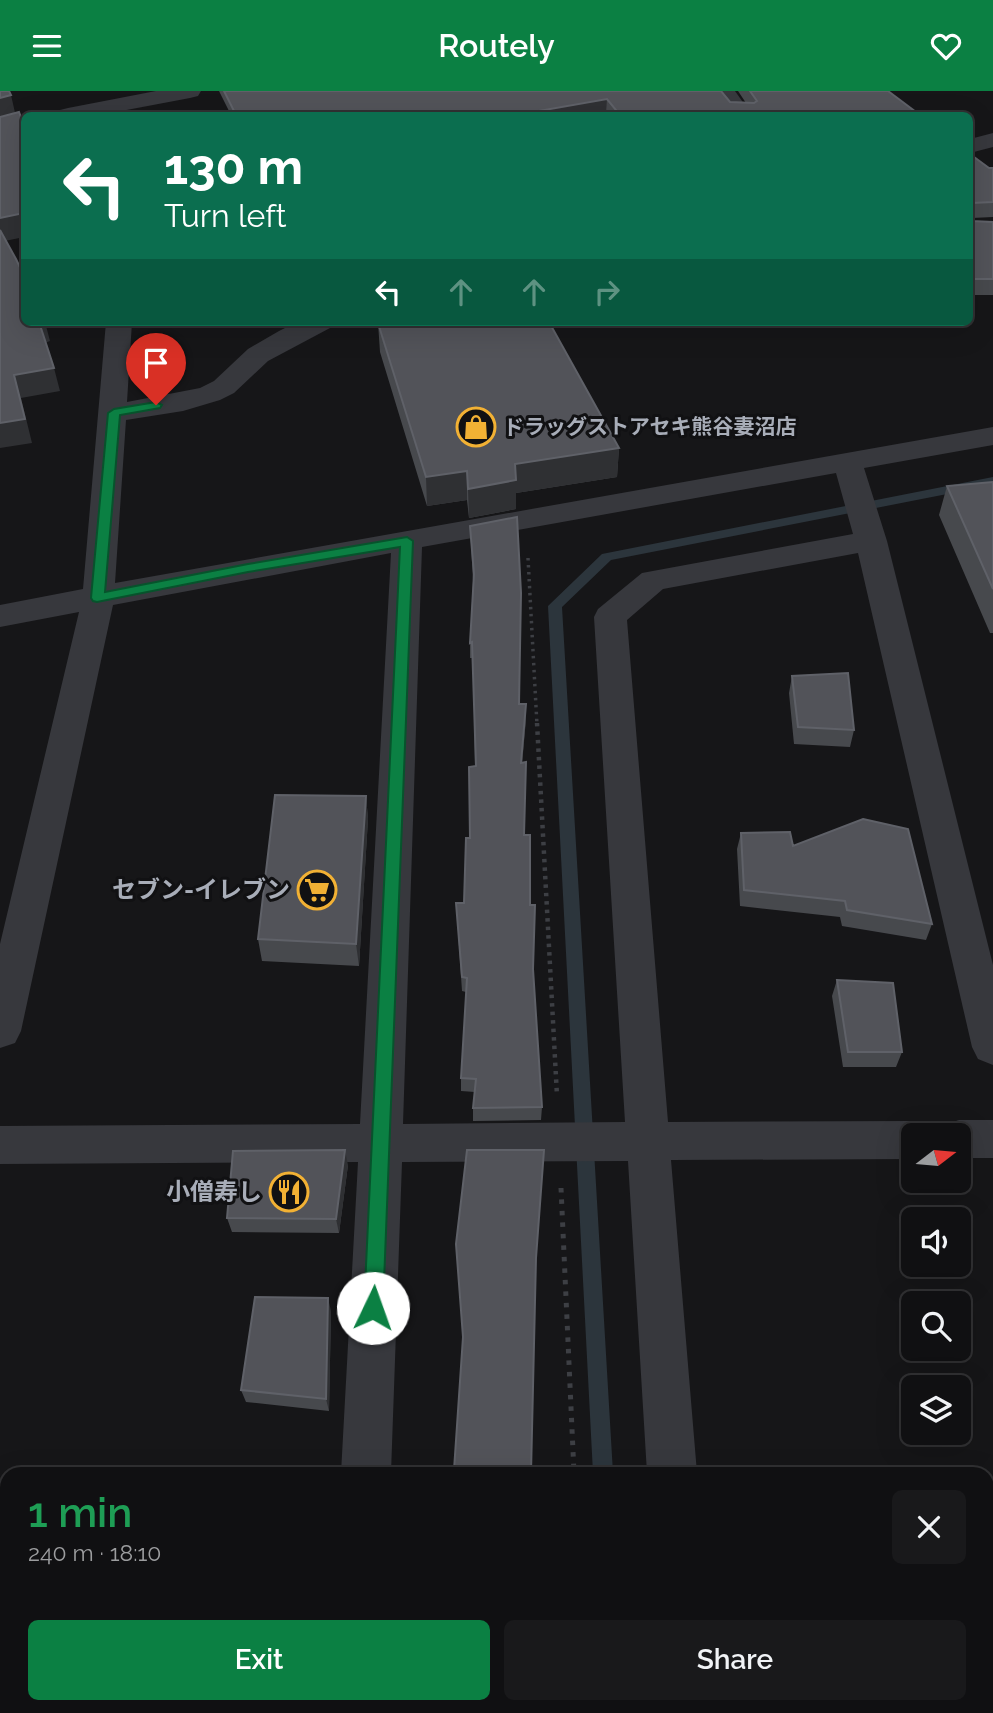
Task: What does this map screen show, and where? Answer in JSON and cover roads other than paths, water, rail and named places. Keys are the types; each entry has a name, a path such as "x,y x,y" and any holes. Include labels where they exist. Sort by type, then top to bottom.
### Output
{"street":[{"path":"83,112 190,91"},
{"path":"723,91 739,112"},
{"path":"973,145 993,140"},
{"path":"0,1031 97,598 120,326"},
{"path":"114,413 198,398 223,389 239,369 293,334 311,326"},
{"path":"0,616 248,568 993,436"},
{"path":"848,463 871,541 993,1047"},
{"path":"366,1467 407,541"},
{"path":"672,1467 610,617 653,579 871,541"},
{"path":"971,1139 993,1139"},
{"path":"0,1145 901,1140"}],"waterway":[{"path":"603,1467 555,606 607,557 993,481"}],"place":[{"name":"ドラッグストアセキ熊谷妻沼店","path":"476,427"},
{"name":"セブン-イレブン","path":"317,890"},
{"name":"小僧寿し","path":"289,1192"}]}
